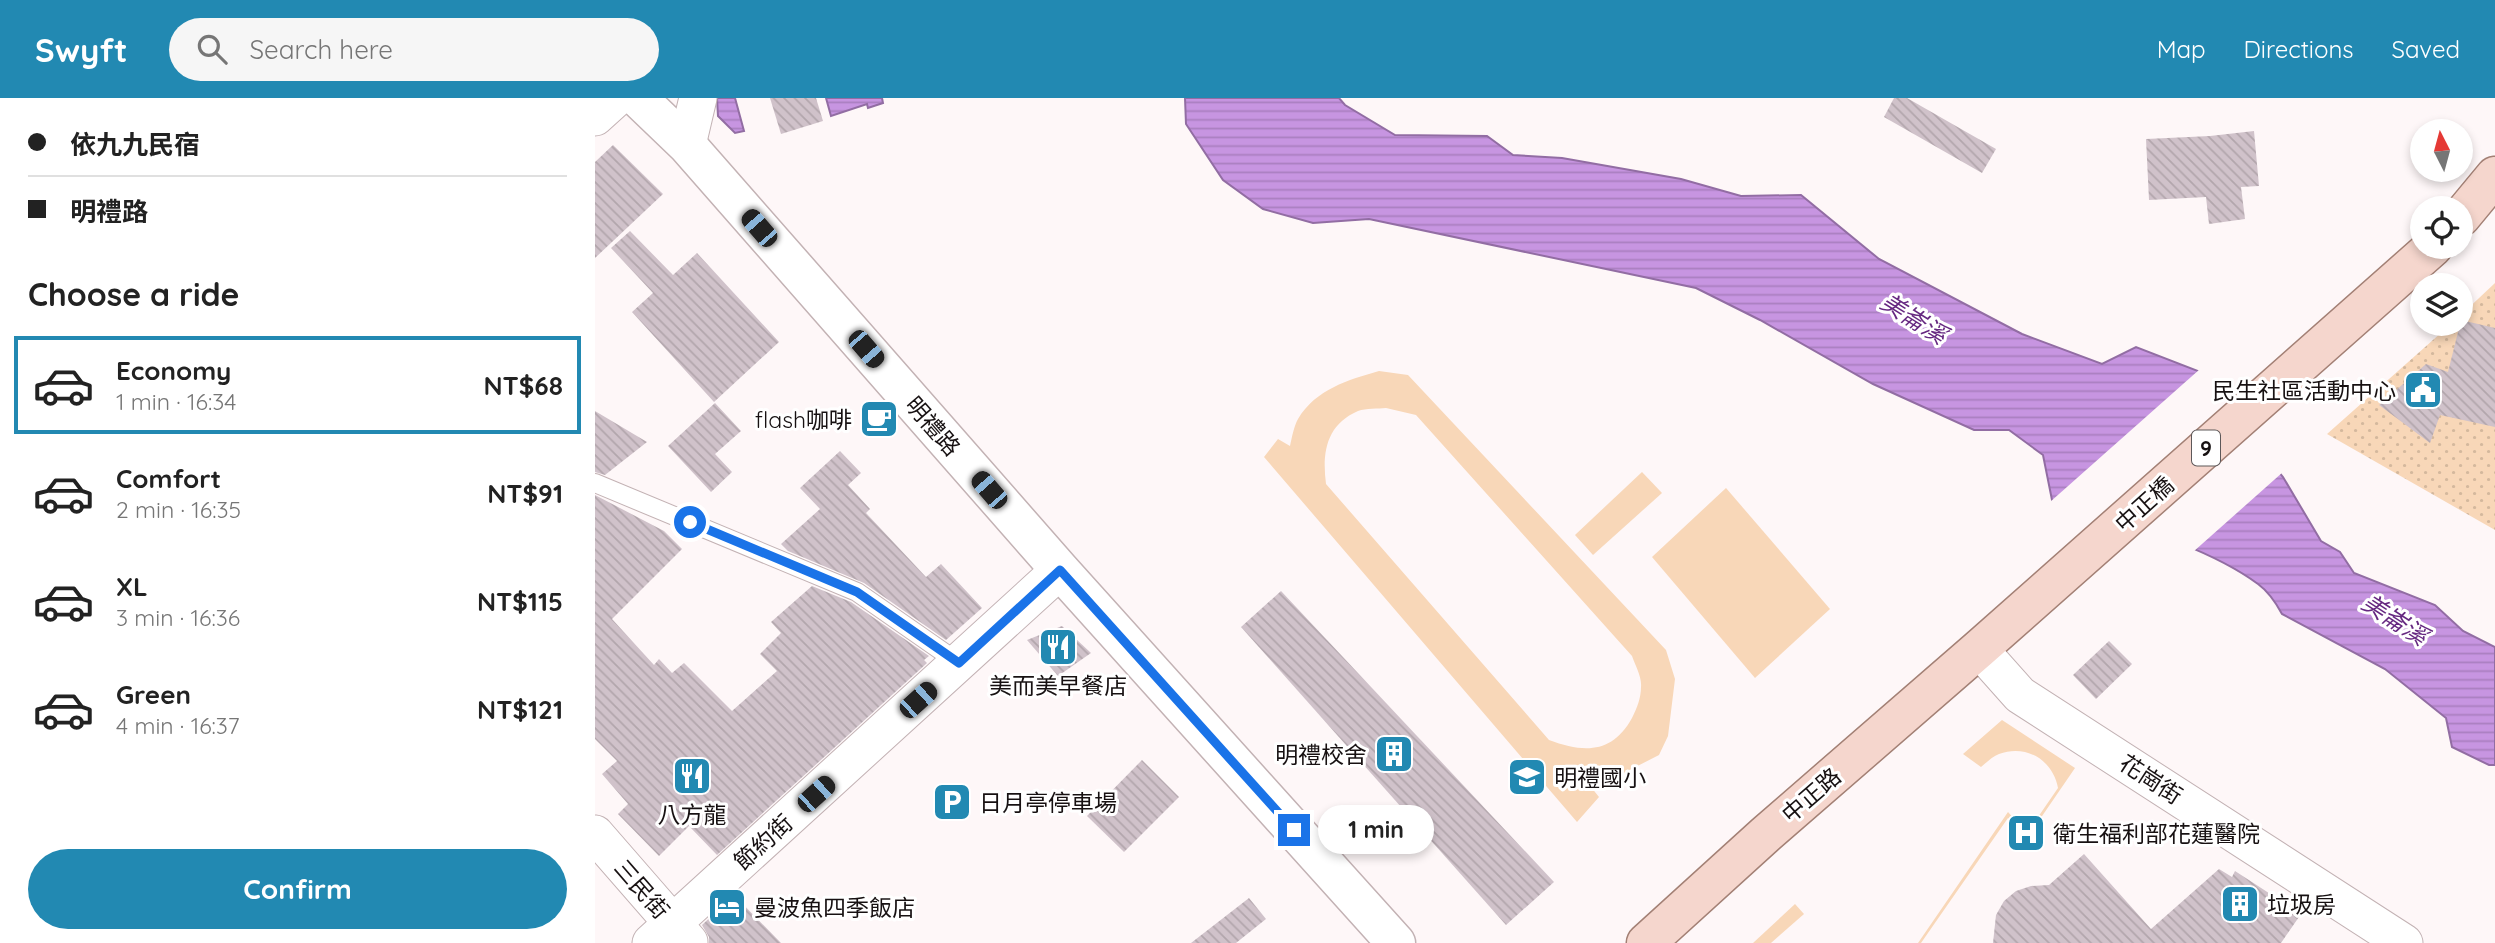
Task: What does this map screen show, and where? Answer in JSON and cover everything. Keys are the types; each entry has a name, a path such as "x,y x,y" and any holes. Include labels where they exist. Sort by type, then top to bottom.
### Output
{"main road":[{"path":"2473,203 2495,176"},
{"name":"中正橋","path":"1979,649 2419,259"},
{"name":"中正路","path":"1646,943 1766,834 1979,649"}],"street":[{"path":"595,117 616,98"},
{"name":"明禮路","path":"638,98 687,145 1060,570 1396,943"},
{"path":"687,145 698,98"},
{"name":"節約街","path":"671,937 1060,570"},
{"name":"花崗街","path":"1979,649 2020,695 2404,943"},
{"name":"三民街","path":"595,834 671,937"}],"lane":[{"path":"595,483 857,592 959,663"}],"shaded area":[{"path":"2495,283 2495,530 2327,434 2437,336 2473,336 2473,304"},
{"path":"1379,371 1408,375 1666,650 1675,679 1668,736 1659,755 1614,778 1587,782 1599,797 1577,822 1264,457 1278,439 1290,446 1298,419 1323,393 1344,382","holes":["1386,408 1416,415 1632,656 1641,683 1638,703 1624,730 1606,744 1585,748 1549,740 1326,484 1325,461 1329,441 1333,432 1347,417 1361,410"]},
{"path":"1642,472 1662,493 1593,555 1575,535"},
{"path":"1726,488 1830,609 1755,678 1652,557"},
{"path":"2002,720 2075,768 2027,838 2008,818 1921,943 1918,943 2008,812 2027,833 2058,788 2044,762 2028,753 2009,751 1992,758 1981,767 1963,754"},
{"path":"1795,904 1804,914 1771,943 1753,943"}],"water":[{"path":"717,98 735,98 744,131 735,133 718,116"},
{"path":"826,98 882,98 883,103 868,108 867,104 831,116"},
{"name":"美崙溪","path":"1185,98 1339,98 1345,105 1395,135 1487,136 1513,155 1562,158 1681,179 1741,196 1801,195 1879,259 2022,334 2102,364 2136,347 2198,371 2283,477 2321,541 2340,552 2354,573 2435,605 2463,631 2495,647 2495,765 2489,765 2452,747 2446,718 2385,669 2282,614 2266,591 2236,570 2159,535 2052,500 2043,455 2009,430 1974,430 1873,384 1760,320 1696,288 1369,219 1313,223 1263,209 1223,180 1186,124"}],"pier":[{"path":"2200,369 2283,472 2193,552 2050,502"}],"building":[{"path":"770,98 816,98 823,121 781,134"},
{"path":"1894,98 1907,98 1996,149 1982,173 1884,117"},
{"path":"2254,131 2259,186 2241,187 2245,219 2209,224 2206,197 2149,200 2146,139"},
{"path":"613,145 663,194 595,258 595,162"},
{"path":"630,231 673,275 697,253 779,342 714,402 632,312 653,293 611,248"},
{"path":"2473,323 2495,328 2495,427 2440,415 2430,443 2379,405 2426,364 2448,372 2457,336 2473,336"},
{"path":"715,403 741,431 715,454 732,472 711,492 668,446"},
{"path":"595,411 647,442 605,475 595,472"},
{"path":"840,451 861,473 848,485 870,509 866,513 926,577 941,564 982,608 946,640 864,583 788,551 781,544 820,509 800,488"},
{"path":"595,495 664,531 682,549 612,619 654,665 659,659 672,673 684,663 732,711 777,671 760,654 781,633 771,622 812,586 851,602 929,656 924,660 927,663 717,855 689,826 659,856 618,814 628,804 602,774 617,761 595,739"},
{"name":"明禮校舍","path":"1281,591 1554,882 1506,925 1241,627"},
{"name":"美而美早餐店","path":"1062,626 1091,653 1058,676 1027,640"},
{"path":"2109,641 2132,664 2096,699 2073,675"},
{"path":"1142,760 1179,797 1124,852 1087,816"},
{"path":"2084,854 2151,929 2219,869 2232,877 2235,871 2301,914 2281,943 1993,943 1996,915 2004,901 2016,891 2031,886 2049,885"},
{"name":"曼波魚四季飯店","path":"734,895 781,943 709,943 709,937 702,925"},
{"path":"1249,898 1266,919 1236,943 1191,943"}],"place":[{"name":"民生社區活動中心","path":"2423,390"},
{"name":"flash咖啡","path":"879,419"},
{"name":"美而美早餐店","path":"1058,647"},
{"name":"明禮校舍","path":"1394,754"},
{"name":"八方龍","path":"692,776"},
{"name":"明禮國小","path":"1527,777"},
{"name":"日月亭停車場","path":"952,802"},
{"name":"衛生福利部花蓮醫院","path":"2026,833"},
{"name":"垃圾房","path":"2240,904"},
{"name":"曼波魚四季飯店","path":"727,907"}],"route":[{"path":"690,522 857,592 959,663 1060,570 1294,830"}]}
